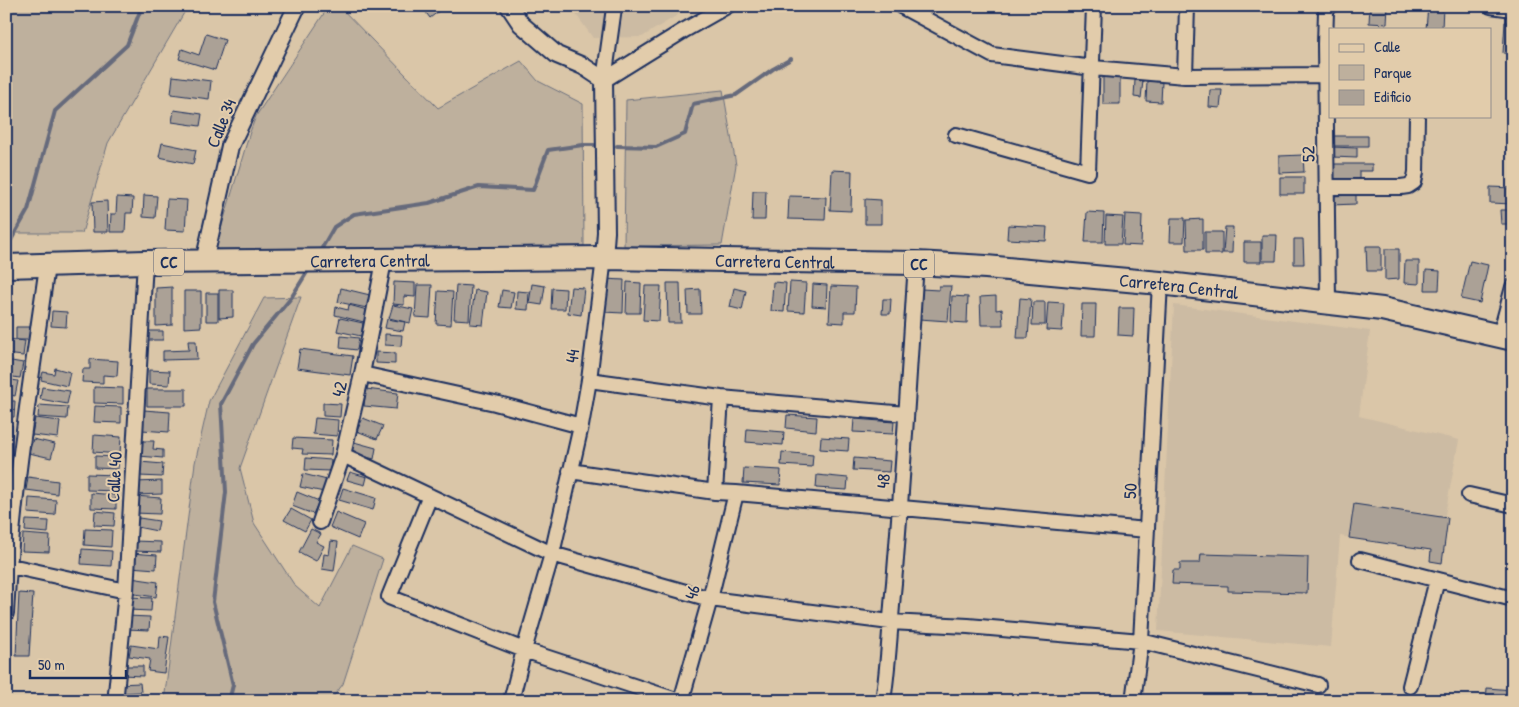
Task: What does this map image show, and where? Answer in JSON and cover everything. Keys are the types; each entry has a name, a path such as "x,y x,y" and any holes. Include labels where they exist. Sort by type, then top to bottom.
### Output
{"highway":[{"name":"Carretera Central","path":"39,266 145,262 604,258 916,263 994,267 1328,302 1382,309 1506,337"},
{"name":"CC","path":"6,266 39,266"}],"street":[{"name":"Calle 34","path":"204,262 230,146 296,6"},
{"path":"509,6 521,24 558,55 584,66 604,80 727,6"},
{"path":"901,6 992,55 1093,68 1185,76 1328,75"},
{"path":"956,135 1088,172 1094,6"},
{"path":"1185,76 1187,6"},
{"name":"52","path":"1328,302 1328,75 1325,44 1326,12 1330,6"},
{"path":"1491,6 1513,9"},
{"name":"44","path":"511,701 552,554 581,426 589,380 606,232 604,80 613,7"},
{"path":"1327,187 1401,187 1408,186 1414,182 1416,172 1417,118"},
{"name":"42","path":"320,522 343,455 362,374 384,261"},
{"name":"Calle 40","path":"116,693 126,591 145,262"},
{"name":"48","path":"883,701 888,666 900,508 916,263"},
{"path":"6,613 8,565 30,388 39,266"},
{"name":"50","path":"1133,701 1141,641 1160,283"},
{"path":"1506,337 1513,287"},
{"path":"362,374 495,403 581,426"},
{"path":"589,380 722,398 906,414"},
{"path":"715,492 722,398"},
{"path":"343,455 552,554 710,599 890,622 968,626 1141,641 1318,685"},
{"path":"570,471 715,492 1147,530"},
{"name":"46","path":"680,701 710,599 736,493"},
{"path":"1469,494 1513,505"},
{"path":"430,496 389,597 524,650 680,701"},
{"path":"1360,560 1513,599"},
{"path":"8,565 126,591"},
{"path":"1410,686 1437,580"}],"shaded area":[{"path":"570,6 692,6 642,37 593,38"},
{"path":"1174,305 1370,331 1359,416 1459,440 1438,552 1340,536 1331,647 1158,631"}],"green space":[{"path":"6,6 188,6 108,143 82,233 6,233 6,116 10,103 6,103"},
{"path":"329,6 339,6 438,108 521,61 538,81 583,104 584,246 215,249 256,116"},
{"path":"723,90 736,165 722,245 624,246 626,100"},
{"path":"301,297 240,468 254,523 295,586 320,608 352,546 383,559 343,684 330,701 164,701 195,463 209,401 264,298"}],"building":[{"path":"421,6 444,6 444,7 430,18"},
{"path":"1370,6 1388,6 1387,24 1369,23"},
{"path":"1428,6 1443,6 1442,28 1426,28"},
{"path":"1505,22 1513,23 1513,54 1503,53"},
{"path":"206,34 225,40 215,70 179,59 182,49 199,55"},
{"path":"173,76 211,81 209,99 171,94"},
{"path":"1103,77 1120,77 1120,104 1103,104"},
{"path":"1135,80 1143,81 1141,98 1134,97"},
{"path":"1147,81 1162,82 1161,102 1146,101"},
{"path":"1210,90 1222,90 1220,108 1209,107"},
{"path":"174,110 202,114 200,126 172,122"},
{"path":"1331,136 1368,136 1368,146 1331,146"},
{"path":"162,143 196,150 193,164 159,157"},
{"path":"1332,147 1357,148 1357,158 1332,157"},
{"path":"1303,155 1304,172 1279,173 1279,156"},
{"path":"1329,164 1372,164 1372,171 1359,171 1359,180 1329,180"},
{"path":"832,170 852,171 851,211 830,210"},
{"path":"1280,177 1304,177 1304,194 1280,194"},
{"path":"1490,187 1513,188 1513,204 1490,203"},
{"path":"753,191 766,191 765,220 752,220"},
{"path":"144,195 157,196 155,218 143,217"},
{"path":"1356,195 1356,204 1331,205 1330,196"},
{"path":"789,196 826,197 825,220 788,219"},
{"path":"117,197 133,198 132,213 126,213 125,232 110,232 111,214 116,214"},
{"path":"167,199 187,200 185,231 165,230"},
{"path":"865,199 881,200 881,224 865,224"},
{"path":"107,201 108,232 93,232 92,202"},
{"path":"1500,210 1513,210 1513,224 1501,224"},
{"path":"1087,212 1104,213 1103,242 1085,242"},
{"path":"1125,214 1142,215 1141,246 1123,245"},
{"path":"1106,216 1123,217 1121,244 1105,244"},
{"path":"1171,218 1185,218 1184,242 1170,242"},
{"path":"1203,219 1203,250 1187,250 1186,220"},
{"path":"1008,225 1047,227 1046,241 1007,239"},
{"path":"1225,227 1233,227 1232,253 1223,253"},
{"path":"1205,232 1222,232 1222,254 1205,254"},
{"path":"1262,235 1277,235 1276,261 1262,261"},
{"path":"1294,239 1303,239 1304,264 1294,264"},
{"path":"1244,242 1261,242 1261,262 1244,262"},
{"path":"1366,246 1381,246 1381,271 1367,271"},
{"path":"1385,249 1399,249 1399,279 1385,280"},
{"path":"1405,261 1419,261 1419,284 1404,283"},
{"path":"1470,261 1488,265 1480,303 1461,299"},
{"path":"1426,270 1440,271 1439,290 1425,290"},
{"path":"604,279 624,280 623,313 603,312"},
{"path":"394,282 415,283 415,297 404,296 404,305 393,304"},
{"path":"627,282 641,283 640,313 626,313"},
{"path":"773,282 786,283 784,312 771,311"},
{"path":"790,282 806,283 804,312 788,311"},
{"path":"667,283 680,283 681,323 668,323"},
{"path":"532,284 545,286 542,305 529,303"},
{"path":"813,284 827,285 826,307 812,306"},
{"path":"417,285 432,285 430,318 415,317"},
{"path":"456,285 471,286 469,320 454,319"},
{"path":"645,286 661,286 659,321 643,320"},
{"path":"831,286 856,287 855,312 844,312 844,323 829,322"},
{"path":"939,286 951,286 948,321 919,319 921,289 939,290"},
{"path":"172,287 172,325 156,326 156,288"},
{"path":"571,287 584,288 581,315 568,313"},
{"path":"341,288 370,295 367,308 338,302"},
{"path":"552,288 566,289 565,309 551,309"},
{"path":"734,288 746,291 742,310 730,307"},
{"path":"700,289 701,314 688,314 687,290"},
{"path":"219,290 233,290 233,317 219,318"},
{"path":"475,290 487,292 483,325 470,324"},
{"path":"502,290 514,292 511,308 499,307"},
{"path":"184,291 201,291 201,327 184,328"},
{"path":"438,291 453,292 451,325 436,324"},
{"path":"517,291 529,292 528,310 516,309"},
{"path":"206,293 218,293 218,321 206,321"},
{"path":"952,296 968,297 967,323 951,322"},
{"path":"996,296 996,310 1002,309 1003,325 981,325 980,297"},
{"path":"1020,298 1031,299 1028,338 1017,338"},
{"path":"883,299 891,299 890,314 882,314"},
{"path":"1033,302 1045,302 1045,325 1032,325"},
{"path":"1048,302 1064,303 1062,331 1046,330"},
{"path":"1082,304 1096,304 1095,336 1081,336"},
{"path":"349,305 367,310 364,322 335,315 336,307 348,310"},
{"path":"393,305 413,309 410,323 389,318"},
{"path":"1119,308 1134,308 1133,336 1118,335"},
{"path":"52,311 67,312 66,327 51,326"},
{"path":"340,318 363,323 361,336 337,331"},
{"path":"387,319 405,322 403,331 385,328"},
{"path":"16,327 30,327 30,340 16,340"},
{"path":"148,331 163,331 163,340 148,340"},
{"path":"385,334 402,335 401,346 385,345"},
{"path":"341,336 359,338 357,350 340,348"},
{"path":"8,339 25,341 23,356 6,354"},
{"path":"188,341 196,341 197,359 163,360 163,351 189,350"},
{"path":"300,349 353,356 350,375 297,368"},
{"path":"376,352 395,353 395,364 376,363"},
{"path":"90,359 118,361 117,376 103,375 103,383 82,382 83,369 90,369"},
{"path":"6,360 23,363 20,378 6,376"},
{"path":"55,368 70,372 67,386 41,380 43,372 54,374"},
{"path":"149,370 170,371 169,385 149,384"},
{"path":"6,379 18,381 15,396 6,394"},
{"path":"42,387 70,391 67,404 40,399"},
{"path":"94,387 123,388 123,404 94,403"},
{"path":"147,389 186,389 186,406 147,406"},
{"path":"366,389 398,393 396,409 364,406"},
{"path":"6,401 15,401 14,417 6,417"},
{"path":"323,403 341,404 340,417 323,416"},
{"path":"39,405 68,407 67,419 38,417"},
{"path":"95,406 121,407 121,423 94,422"},
{"path":"144,410 170,412 169,432 142,430"},
{"path":"787,415 817,417 816,431 786,428"},
{"path":"35,418 60,421 58,438 32,435"},
{"path":"315,418 338,420 337,436 313,434"},
{"path":"363,418 383,426 377,439 357,431"},
{"path":"854,419 894,422 893,434 853,432"},
{"path":"6,425 12,425 12,437 6,437"},
{"path":"747,429 784,432 783,445 746,442"},
{"path":"94,435 121,437 120,454 93,452"},
{"path":"821,437 849,439 848,451 820,449"},
{"path":"6,438 10,438 10,455 6,455"},
{"path":"293,438 332,440 331,455 302,454 303,449 292,448"},
{"path":"33,439 55,444 51,458 29,453"},
{"path":"140,441 154,441 153,449 163,450 163,458 139,456"},
{"path":"354,442 376,448 374,459 351,453"},
{"path":"782,452 813,455 812,467 781,465"},
{"path":"95,456 119,457 118,469 95,468"},
{"path":"306,458 331,460 330,471 305,470"},
{"path":"854,458 890,461 889,472 853,470"},
{"path":"6,460 9,460 8,476 6,476"},
{"path":"140,462 163,464 162,477 139,476"},
{"path":"744,468 781,470 780,485 743,483"},
{"path":"350,472 367,477 365,485 347,480"},
{"path":"87,474 118,475 117,491 87,490"},
{"path":"303,474 327,480 324,492 300,487"},
{"path":"817,475 848,478 847,490 816,488"},
{"path":"28,477 58,481 57,494 26,490"},
{"path":"162,481 162,494 135,495 135,482"},
{"path":"343,488 376,498 373,510 339,500"},
{"path":"297,492 319,501 313,514 292,506"},
{"path":"91,493 116,495 116,509 91,508"},
{"path":"135,496 161,498 160,514 134,513"},
{"path":"29,498 56,500 55,515 28,513"},
{"path":"1354,504 1448,518 1442,563 1430,561 1431,550 1349,538"},
{"path":"291,509 311,520 305,531 284,520"},
{"path":"95,511 115,513 114,526 94,525"},
{"path":"336,512 364,524 358,539 330,527"},
{"path":"139,518 159,521 157,531 137,527"},
{"path":"26,520 49,521 48,533 25,531"},
{"path":"85,529 112,530 111,547 84,545"},
{"path":"311,529 321,534 316,542 324,546 316,561 299,552"},
{"path":"23,534 50,536 49,552 22,551"},
{"path":"134,541 161,542 161,552 134,551"},
{"path":"331,541 338,542 334,571 322,569 324,554 329,555"},
{"path":"82,549 112,551 111,566 81,564"},
{"path":"131,553 157,555 156,569 130,567"},
{"path":"1201,554 1308,557 1307,593 1228,591 1228,586 1172,584 1173,570 1180,570 1180,563 1200,563"},
{"path":"131,578 158,582 156,597 128,593"},
{"path":"19,593 33,594 29,656 16,656"},
{"path":"129,597 152,598 151,611 128,610"},
{"path":"127,616 150,617 149,630 126,629"},
{"path":"160,636 169,637 164,673 148,671 150,659 129,656 131,645 159,649"},
{"path":"121,666 143,666 143,676 121,675"},
{"path":"140,683 141,692 119,693 119,684"},
{"path":"1487,688 1513,690 1513,701 1486,701"}],"waterway":[{"path":"6,249 28,210 55,111 127,45 142,6"},
{"path":"617,146 656,147 685,134 693,104 736,95 791,59"},
{"path":"319,253 334,227 354,214 429,203 479,187 533,190 548,150 594,145"},
{"path":"229,701 233,685 213,602 226,492 221,404 253,344 291,298 309,269"}]}
